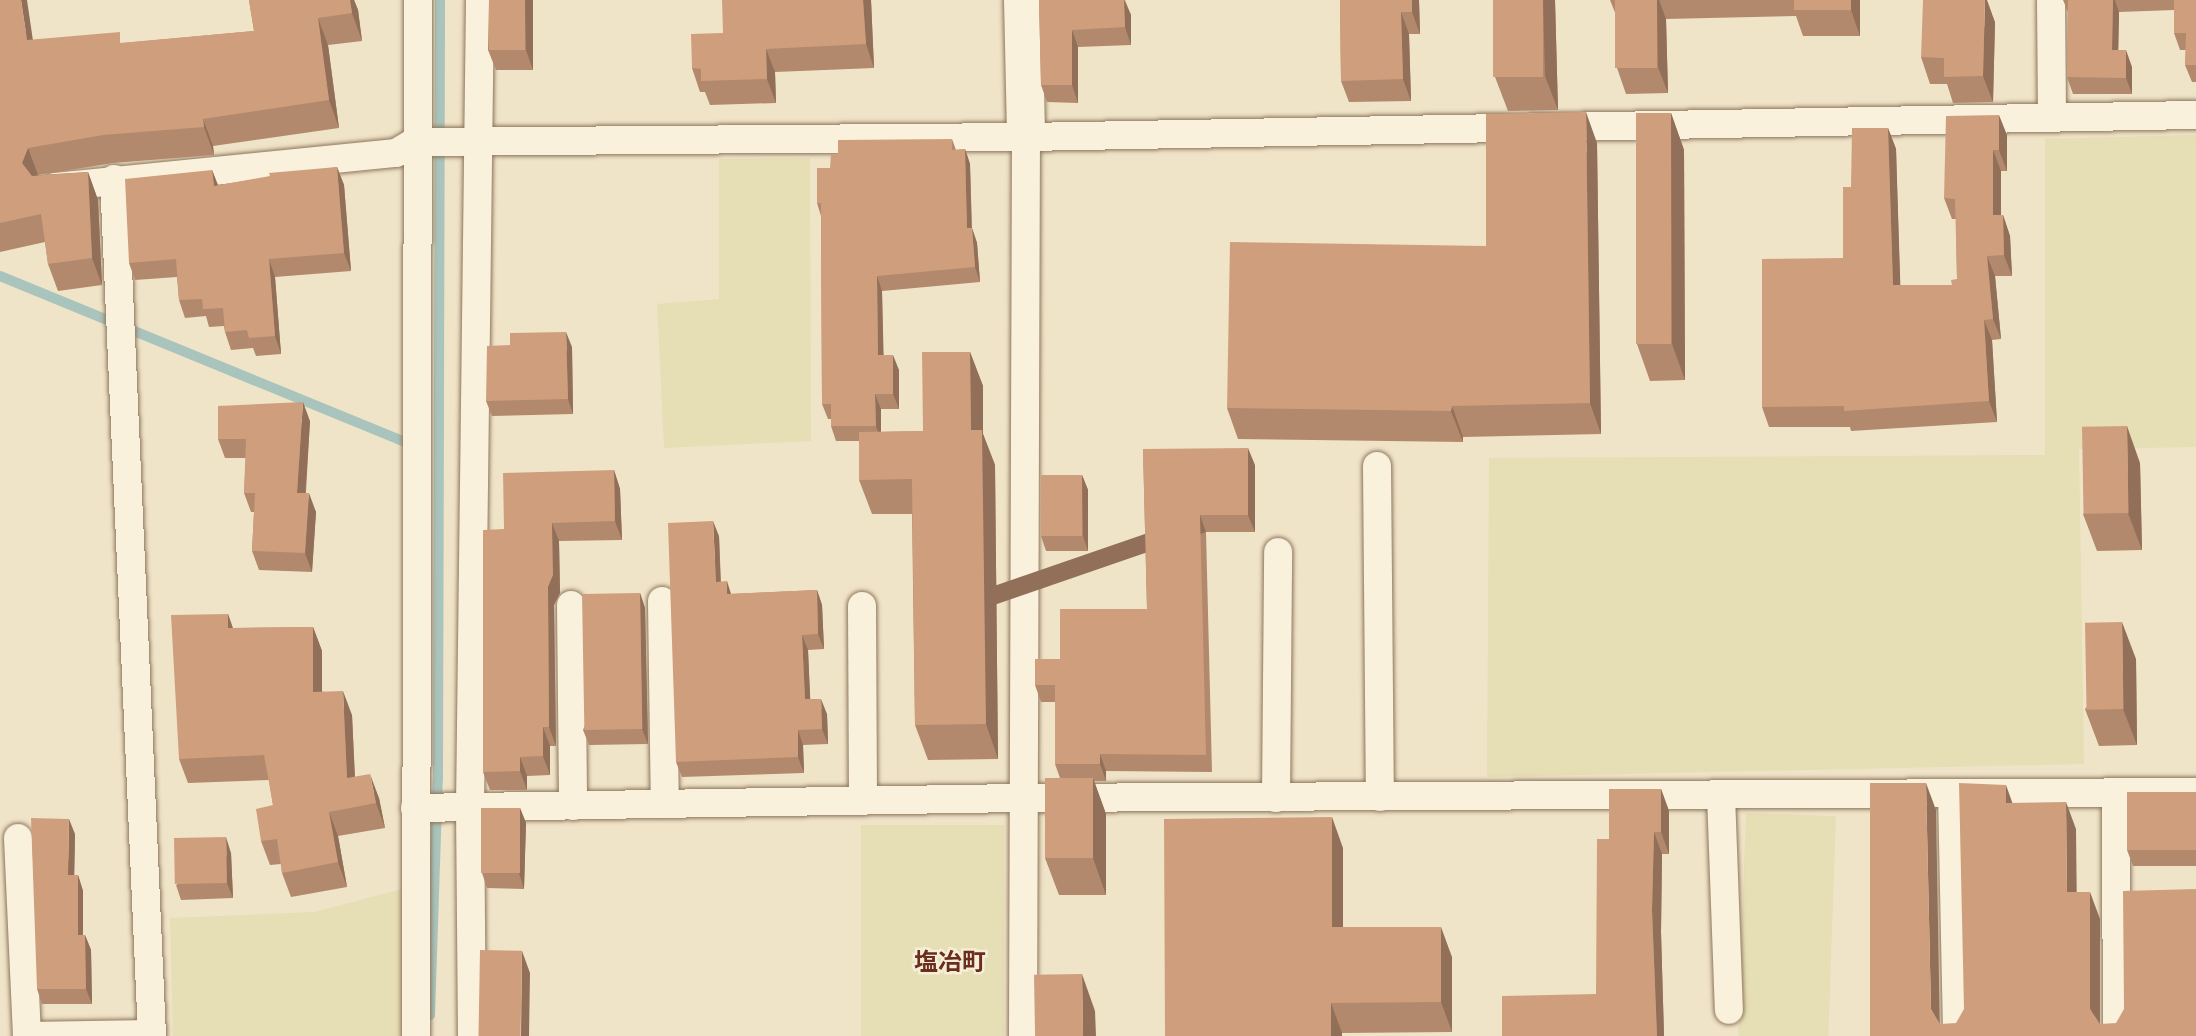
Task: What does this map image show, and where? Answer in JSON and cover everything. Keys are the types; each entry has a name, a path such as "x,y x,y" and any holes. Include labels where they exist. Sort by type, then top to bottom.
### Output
{"street":[{"path":"416,1036 414,142 418,0"},
{"path":"472,1036 470,807 480,0"},
{"path":"1023,0 1026,138 1020,798 1023,1036"},
{"path":"2051,0 2052,118"},
{"path":"48,188 114,179 396,153 414,142 1026,138 2196,115"},
{"path":"18,838 27,1036 152,1035 114,179"},
{"path":"1377,466 1380,797"},
{"path":"1276,798 1278,552"},
{"path":"662,601 665,804"},
{"path":"571,605 573,806"},
{"path":"862,606 863,802"},
{"path":"2116,792 2117,1036"},
{"path":"415,808 1020,798 2196,792"},
{"path":"1952,793 1957,1036"},
{"path":"1721,795 1729,1010"}],"shaded area":[{"path":"2196,135 2196,447 2079,449 2084,764 1487,777 1489,458 2045,455 2045,139"},
{"path":"810,158 811,441 664,448 657,304 719,299 719,159"},
{"path":"1746,813 1836,816 1828,1036 1738,1036"},
{"path":"861,825 1004,825 1004,1036 861,1036"},
{"path":"406,888 405,1036 173,1036 170,918 314,912"}],"building":[{"path":"0,0 21,0 27,40 120,32 120,43 254,31 249,0 350,0 352,13 318,18 329,100 203,119 204,127 103,135 28,148 22,163 32,176 88,172 92,258 48,264 41,214 0,223"},
{"path":"489,0 525,0 525,50 489,50"},
{"path":"722,0 863,0 866,44 766,49 767,79 701,81 701,69 692,68 691,34 723,33"},
{"path":"1039,0 1124,0 1125,27 1072,30 1072,85 1041,85"},
{"path":"1340,0 1412,0 1412,12 1401,12 1403,79 1341,81"},
{"path":"1493,0 1543,0 1543,77 1493,77"},
{"path":"1615,0 1657,0 1657,68 1615,68"},
{"path":"1794,0 1851,0 1851,10 1794,10"},
{"path":"1923,0 1985,0 1983,76 1944,77 1944,58 1921,57"},
{"path":"2068,0 2113,0 2112,50 2126,50 2126,78 2067,77"},
{"path":"2174,0 2196,0 2196,65 2185,65 2186,33 2174,33"},
{"path":"1586,112 1590,403 1452,406 1451,411 1227,408 1230,242 1486,246 1486,114"},
{"path":"1636,113 1671,113 1671,344 1636,344"},
{"path":"1999,115 1999,150 1993,150 1993,215 2003,215 2004,255 1987,256 1993,319 1984,320 1989,401 1844,411 1844,406 1762,407 1762,259 1843,258 1843,187 1851,187 1852,128 1888,128 1893,285 1952,285 1951,280 1957,279 1955,199 1944,198 1946,116"},
{"path":"952,139 952,150 965,149 967,228 972,228 975,267 877,276 878,355 893,355 893,394 875,394 876,426 831,426 831,404 822,404 821,203 817,203 817,168 830,168 831,154 838,154 838,140"},
{"path":"337,167 344,253 269,259 275,336 249,338 247,330 225,332 223,308 203,309 202,299 179,300 176,259 129,263 125,179 212,170 214,186 270,176 269,173"},
{"path":"566,332 568,399 486,401 487,346 510,345 510,333"},
{"path":"922,352 970,352 971,430 982,430 986,724 915,725 912,479 859,480 859,432 923,431"},
{"path":"303,402 297,493 309,493 305,553 252,551 255,493 244,493 246,439 218,439 218,406"},
{"path":"2127,426 2129,513 2084,514 2082,427"},
{"path":"1248,448 1248,515 1200,515 1206,755 1100,754 1100,764 1055,764 1055,685 1035,685 1035,659 1060,659 1060,609 1147,609 1143,449"},
{"path":"614,470 615,521 552,523 553,575 548,587 549,727 543,727 543,756 520,757 520,771 483,772 483,530 504,529 503,473"},
{"path":"1041,475 1082,475 1082,536 1041,536"},
{"path":"713,521 716,582 727,581 727,594 817,590 818,634 802,635 805,699 821,699 822,729 798,730 798,757 676,762 668,523"},
{"path":"640,593 642,729 584,730 582,594"},
{"path":"228,614 228,628 313,627 313,692 343,691 347,778 370,774 376,803 329,812 338,862 282,873 277,839 261,841 256,809 273,805 264,755 179,759 171,615"},
{"path":"2122,622 2124,709 2087,710 2085,623"},
{"path":"1045,778 1093,778 1093,858 1045,858"},
{"path":"1870,783 1926,783 1931,1009 1940,1024 1956,1023 1964,1009 1959,783 2006,785 2006,803 2066,802 2067,892 2090,892 2090,1009 2100,1024 2116,1023 2124,1009 2123,891 2196,889 2196,1036 1870,1036"},
{"path":"1609,789 1661,789 1661,832 1654,832 1652,910 1657,1036 1502,1036 1502,996 1596,994 1597,839 1609,839"},
{"path":"2127,792 2196,792 2196,850 2127,850"},
{"path":"481,808 520,808 520,873 481,873"},
{"path":"1332,817 1332,927 1441,927 1441,1002 1331,1003 1331,1036 1165,1036 1164,819"},
{"path":"31,818 69,819 68,875 78,875 78,935 85,935 86,989 37,989"},
{"path":"226,837 227,883 175,884 174,838"},
{"path":"480,950 522,951 521,1036 478,1036"},
{"path":"1082,974 1083,1036 1035,1036 1034,975"}],"waterway":[{"path":"430,1015 438,779 440,0"},
{"path":"0,276 415,446"}],"district":[{"name":"塩冶町","path":"950,962"}]}
